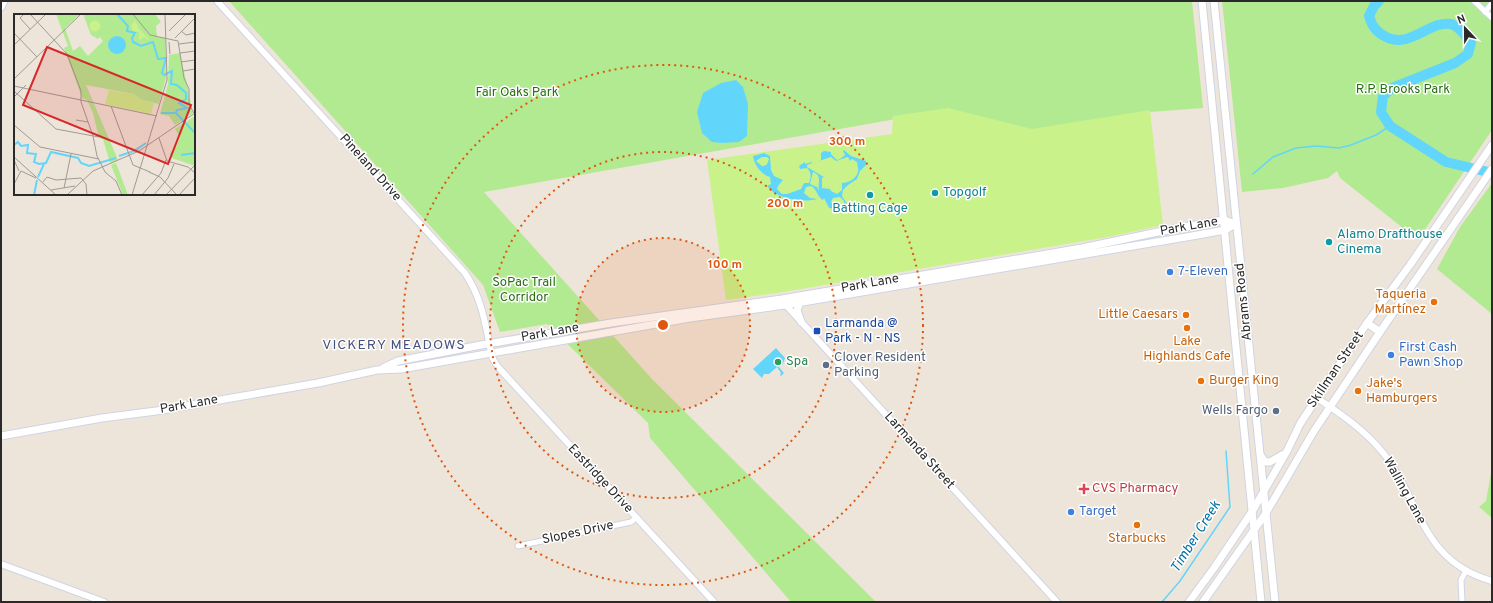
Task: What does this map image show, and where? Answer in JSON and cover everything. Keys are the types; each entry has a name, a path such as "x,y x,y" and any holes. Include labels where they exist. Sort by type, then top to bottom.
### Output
{"main road":[{"path":"1,7 4,1"},
{"name":"Abrams Road","path":"1202,1 1262,602"},
{"name":"Abrams Road","path":"1214,1 1275,602"},
{"name":"Skillman Street","path":"1189,602 1253,510 1287,451 1300,424 1317,398 1367,323 1423,246 1492,145"},
{"name":"Skillman Street","path":"1203,602 1266,513 1330,407 1492,169"},
{"name":"Park Lane","path":"377,370 398,361 489,343 611,323 675,317 783,302 1082,248 1224,220 1236,224"},
{"name":"Park Lane","path":"783,302 800,302 1225,230 1236,224"},
{"path":"800,302 797,310 801,322"},
{"name":"Park Lane","path":"1,436 318,383 377,370 401,369 612,332 675,317"},
{"path":"611,323 612,332"},
{"path":"1367,323 1380,332"},
{"path":"1237,352 1249,350"},
{"path":"1261,456 1265,462 1270,462 1276,460 1287,451"}],"street":[{"name":"Pineland Drive","path":"217,1 464,273 472,285 481,306 491,352"},
{"path":"1474,1 1492,18"},
{"path":"1485,12 1492,3"},
{"name":"Larmanda Street","path":"783,302 1057,602"},
{"name":"Eastridge Drive","path":"491,352 493,359 504,374 714,602"},
{"name":"Walling Lane","path":"1317,398 1358,428 1384,454 1394,469 1432,540 1447,556 1466,571 1479,578 1492,581"},
{"name":"Slopes Drive","path":"518,546 631,522 636,518"},
{"path":"1,564 104,602"},
{"path":"1462,602 1461,580 1466,571"}],"green space":[{"name":"Fair Oaks Park","path":"229,1 1192,1 1203,108 1150,112 1039,131 947,110 484,192 652,379 876,602 791,602 650,438 648,423 547,324 500,332 483,285"},
{"name":"R.P. Brooks Park","path":"1222,1 1492,1 1492,130 1418,240 1340,178 1337,171 1328,178 1283,188 1242,192"},
{"name":"Topgolf","path":"948,108 1032,129 1150,110 1163,225 1108,237 777,293 726,300 707,160 892,134 893,116"},
{"path":"1492,183 1492,314 1437,269 1460,227"},
{"path":"1492,467 1492,518 1479,507 1486,501"}],"water":[{"path":"736,80 743,87 748,104 747,136 739,142 712,142 702,133 697,112 703,93 721,83"},
{"path":"844,150 851,156 866,161 867,164 860,171 857,179 843,190 842,196 847,204 844,210 829,208 824,198 823,200 821,199 815,189 811,186 806,187 804,193 810,198 817,199 797,200 777,194 767,186 771,184 770,177 758,169 753,156 764,153 770,156 771,170 774,176 783,180 777,189 782,194 787,194 801,189 804,183 809,183 811,177 810,172 807,168 800,169 799,166 805,162 805,164 812,162 807,165 807,167 824,177 822,178 822,188 830,189 837,194 842,190 842,183 856,177 858,172 857,162 852,159 850,161 848,157 836,161 831,157 819,161 821,160 821,153 824,151 831,152 837,160 845,155","holes":["762,157 767,157 769,159 765,166 762,166 756,161","813,172 819,178 819,191 817,187 810,184","840,197 844,201 842,207 836,207 831,202 833,198"]},
{"name":"Spa","path":"776,348 785,358 783,364 779,367 784,373 781,376 781,373 777,367 769,374 764,374 762,378 753,369"}],"waterway":[{"path":"1379,1 1374,6 1369,16 1375,28 1386,37 1395,40 1403,39 1412,37 1435,26 1451,24 1460,29 1471,43 1468,54 1455,63 1392,88 1383,96 1381,112 1390,126 1446,162 1492,173"},
{"name":"Timber Creek","path":"1253,174 1273,157 1296,148 1316,146 1339,148 1376,135 1390,126"},
{"name":"Timber Creek","path":"1162,602 1180,581 1230,507 1226,451"}],"place":[{"name":"Topgolf","path":"935,193"},
{"name":"Batting Cage","path":"870,195"},
{"name":"Alamo Drafthouse Cinema","path":"1329,242"},
{"name":"7-Eleven","path":"1170,272"},
{"name":"Taqueria Martínez","path":"1434,302"},
{"name":"Little Caesars","path":"1186,315"},
{"name":"Lake Highlands Cafe","path":"1187,328"},
{"name":"Larmanda @ Park - N - NS","path":"817,331"},
{"name":"First Cash Pawn Shop","path":"1391,355"},
{"name":"Spa","path":"778,362"},
{"name":"Clover Resident Parking","path":"826,365"},
{"name":"Burger King","path":"1201,381"},
{"name":"Jake's Hamburgers","path":"1358,391"},
{"name":"Wells Fargo","path":"1276,411"},
{"name":"CVS Pharmacy","path":"1084,489"},
{"name":"Target","path":"1071,512"},
{"name":"Starbucks","path":"1137,525"}],"district":[{"name":"VICKERY MEADOWS","path":"394,345"}],"park label":[{"name":"SoPac Trail Corridor","path":"524,290"}]}
